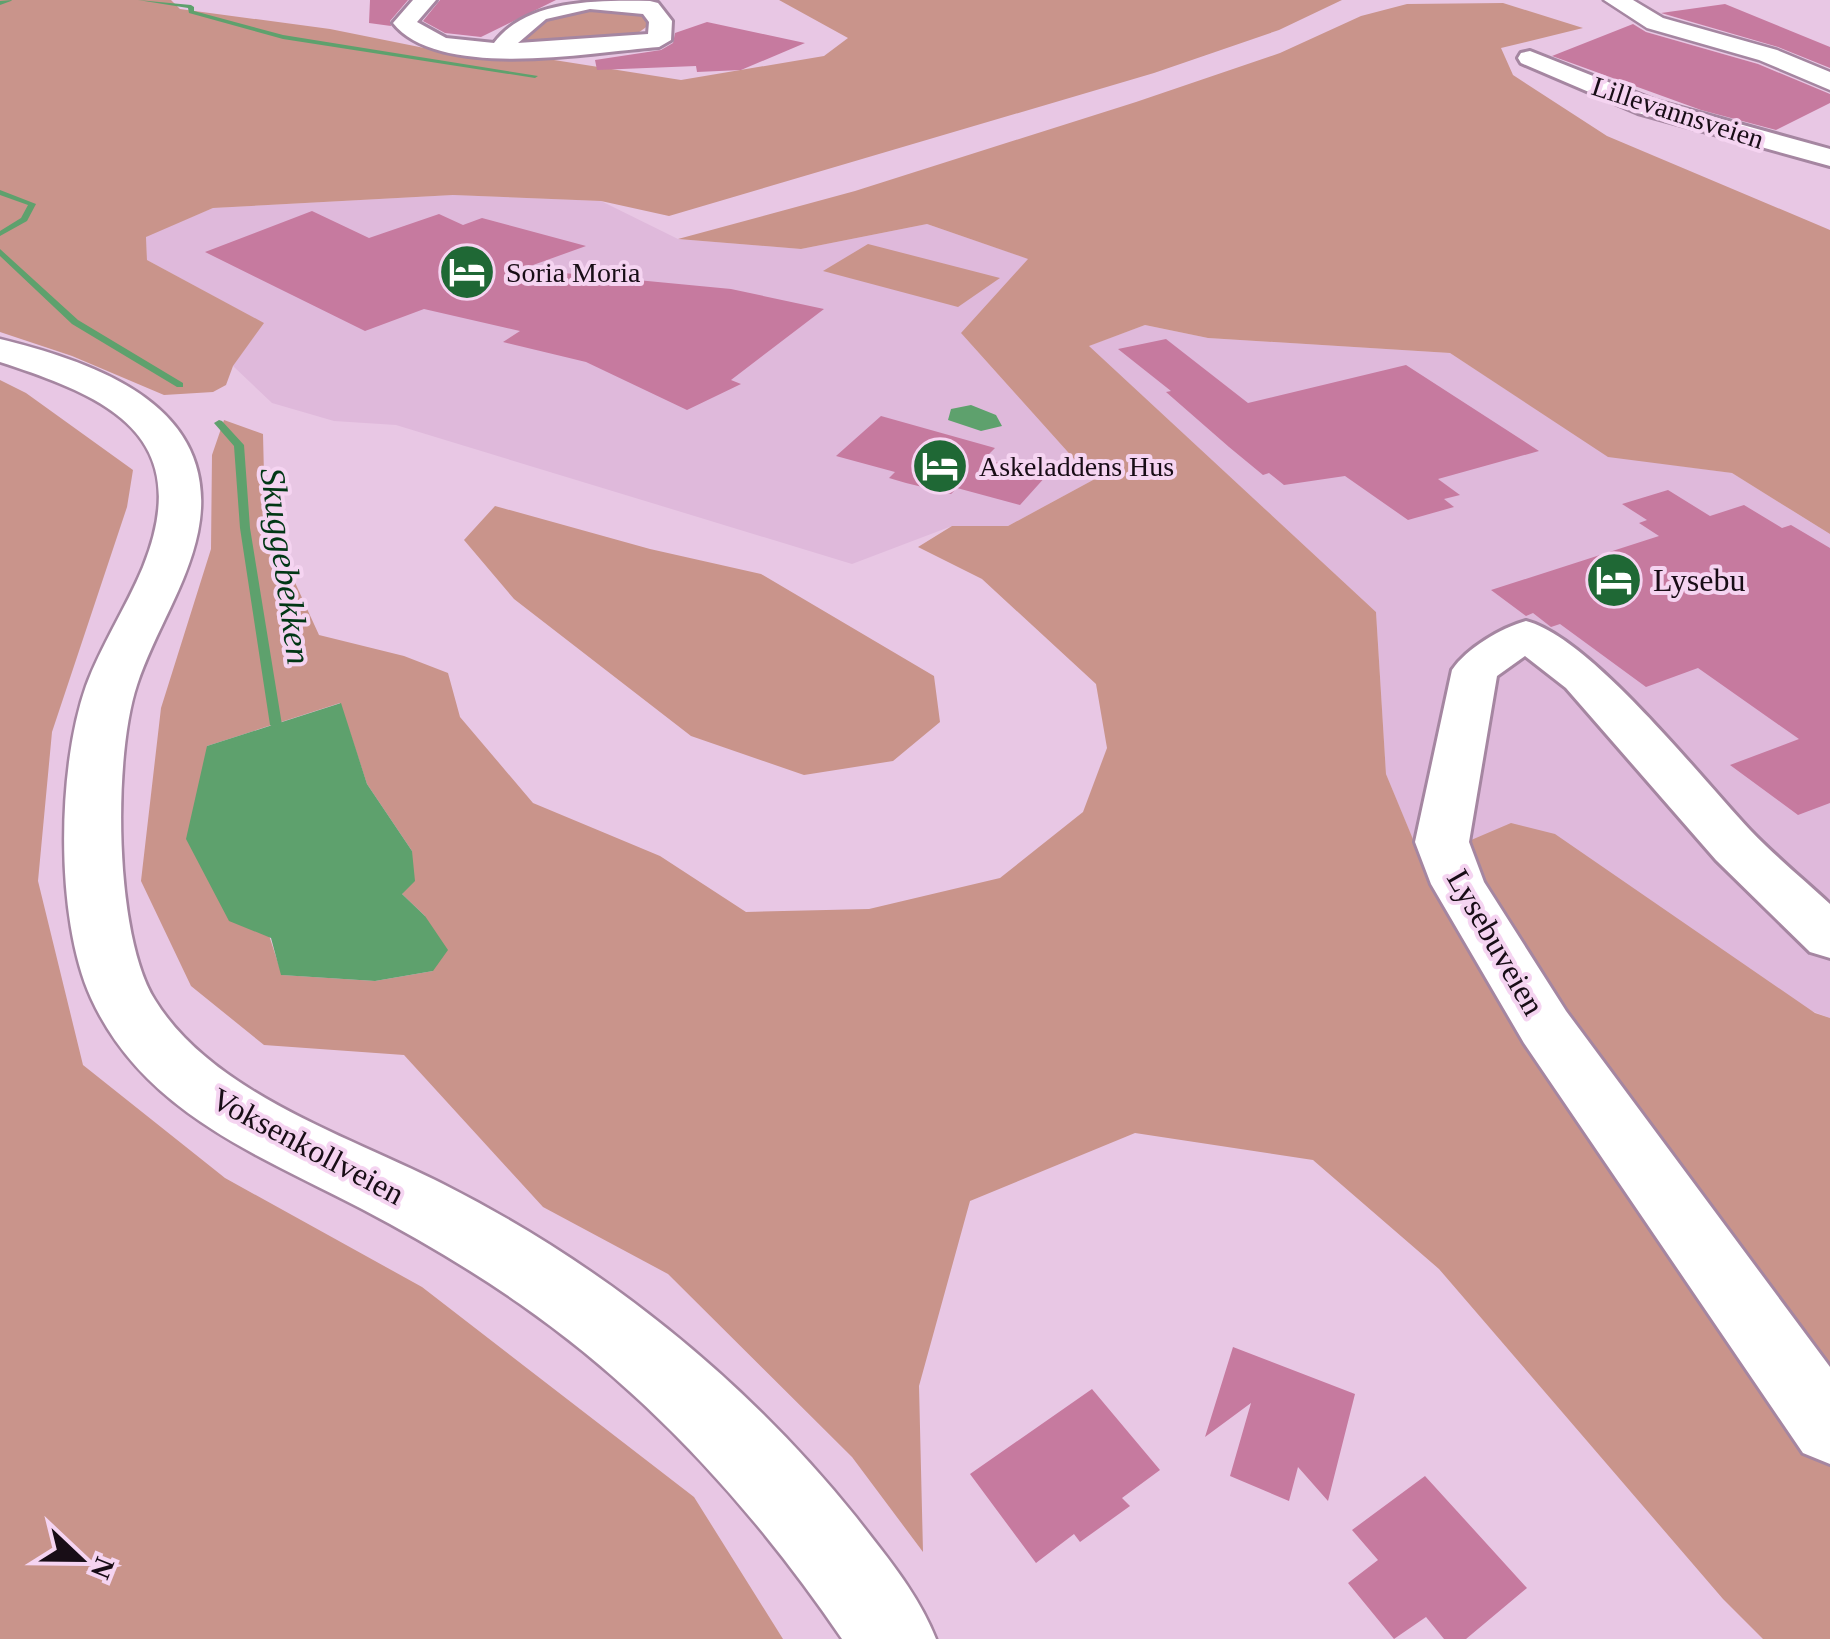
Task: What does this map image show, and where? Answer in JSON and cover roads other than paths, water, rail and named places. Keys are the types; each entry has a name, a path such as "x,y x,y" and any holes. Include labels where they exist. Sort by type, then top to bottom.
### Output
{"street":[{"path":"425,0 404,24 419,38 442,47 501,50 659,40 661,22 650,8 625,3 555,6 530,17 507,38 501,50"},
{"path":"1616,0 1656,22 1768,55 1830,82"},
{"name":"Lillevannsveien","path":"1530,58 1647,107 1830,158"},
{"name":"Voksenkollveien","path":"0,350 62,370 132,405 166,441 177,472 179,512 170,556 123,655 103,713 94,814 108,950 118,991 151,1045 222,1104 489,1244 634,1344 747,1452 842,1568 893,1639"},
{"name":"Lysebuveien","path":"1830,937 1735,847 1583,678 1526,635 1475,670 1442,842 1458,884 1545,1027 1830,1428"}],"waterway":[{"name":"Skuggebekken","path":"0,3 9,0"},
{"path":"141,0 191,7 191,12 283,37 535,76"},
{"name":"Skuggebekken","path":"0,192 32,204 24,219 0,234"},
{"name":"Skuggebekken","path":"0,251 75,322 180,385"},
{"name":"Skuggebekken","path":"219,423 239,445 245,528 276,725"}],"place":[{"name":"Soria Moria","path":"467,272"},
{"name":"Askeladdens Hus","path":"940,466"},
{"name":"Lysebu","path":"1614,580"}]}
